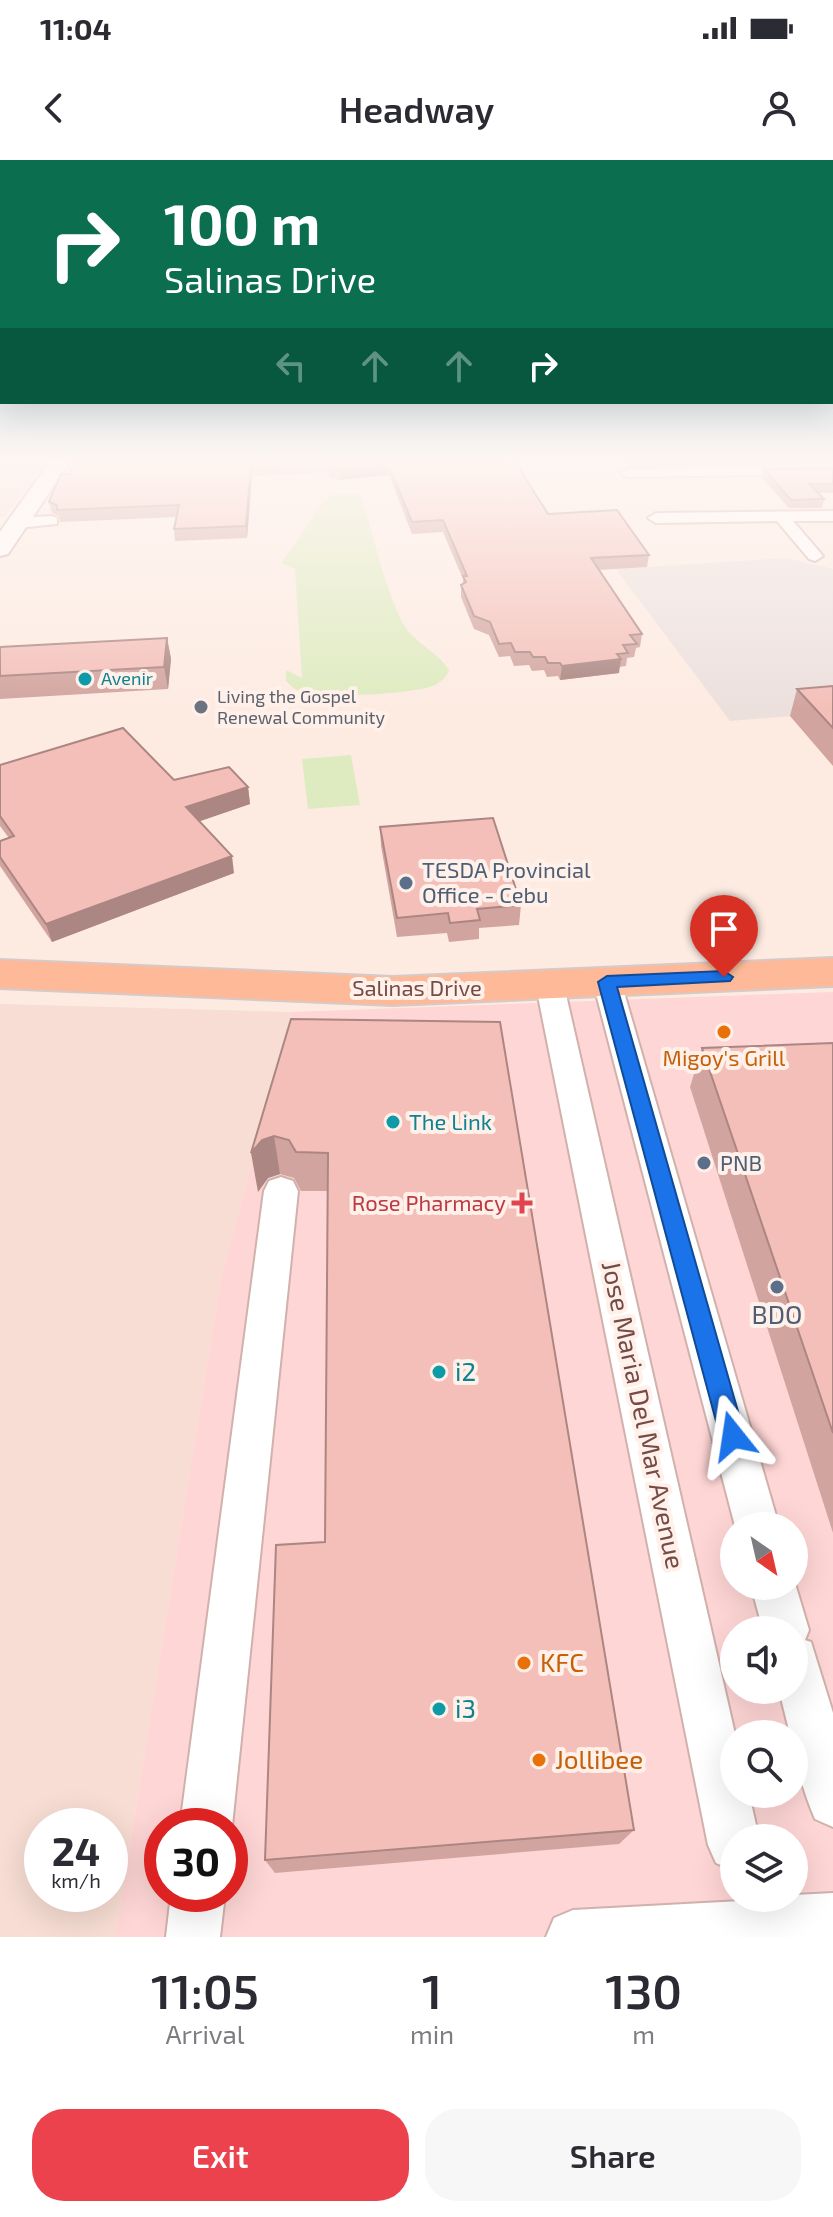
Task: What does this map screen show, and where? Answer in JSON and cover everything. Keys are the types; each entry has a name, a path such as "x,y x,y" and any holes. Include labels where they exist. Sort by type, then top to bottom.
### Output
{"main road":[{"name":"Salinas Drive","path":"0,974 393,991 833,972"}],"street":[{"path":"804,543 815,556"},
{"path":"607,982 753,1512"},
{"name":"Jose Maria Del Mar Avenue","path":"550,986 730,1824"},
{"path":"208,1808 281,1191"},
{"path":"806,1704 833,1801"},
{"path":"193,1937 196,1912"},
{"path":"573,1937 750,1920 833,1920"}],"shaded area":[{"path":"787,558 833,569 833,713 730,721 616,569"},
{"path":"833,992 833,1937 115,1937 119,1912 128,1912 128,1856 221,1278 292,1012"},
{"path":"0,1004 292,1012 221,1278 128,1856 128,1808 24,1808 24,1912 119,1912 115,1937 0,1937"}],"green space":[{"path":"295,543 375,543 386,582 406,628 449,671 435,685 409,691 348,695 313,694 295,689 286,681 286,670 302,678 295,569 281,563"},
{"path":"351,755 360,805 308,809 302,759"}],"building":[{"path":"453,543 640,543 649,555 591,558 642,634 630,635 637,644 623,645 628,653 617,654 621,659 562,666 560,663 548,663 545,657 533,657 530,652 515,652 511,643 499,644 490,622 474,616 461,585 466,582 463,576 467,576"},
{"path":"167,638 164,667 0,676 0,647"},
{"path":"833,686 833,728 797,689"},
{"path":"123,728 174,780 229,767 248,787 186,807 232,856 46,924 0,857 0,841 14,836 0,816 0,765"},
{"path":"493,818 521,905 477,909 480,920 450,923 448,913 397,918 380,827"},
{"path":"291,1019 500,1022 634,1830 265,1860 276,1545 325,1542 328,1153 296,1152 289,1140 274,1136 262,1140 251,1153"},
{"path":"833,1043 833,1433 702,1048"}],"place":[{"name":"Avenir","path":"85,679"},
{"name":"Living the Gospel Renewal Community","path":"201,707"},
{"name":"TESDA Provincial Office - Cebu","path":"406,883"},
{"name":"Migoy's Grill","path":"724,1032"},
{"name":"The Link","path":"393,1122"},
{"name":"PNB","path":"704,1163"},
{"name":"Rose Pharmacy","path":"522,1203"},
{"name":"BDO","path":"777,1287"},
{"name":"i2","path":"439,1372"},
{"name":"KFC","path":"524,1663"},
{"name":"i3","path":"439,1709"},
{"name":"Jollibee","path":"539,1760"}],"route":[{"path":"724,977 607,982 733,1436"}]}
